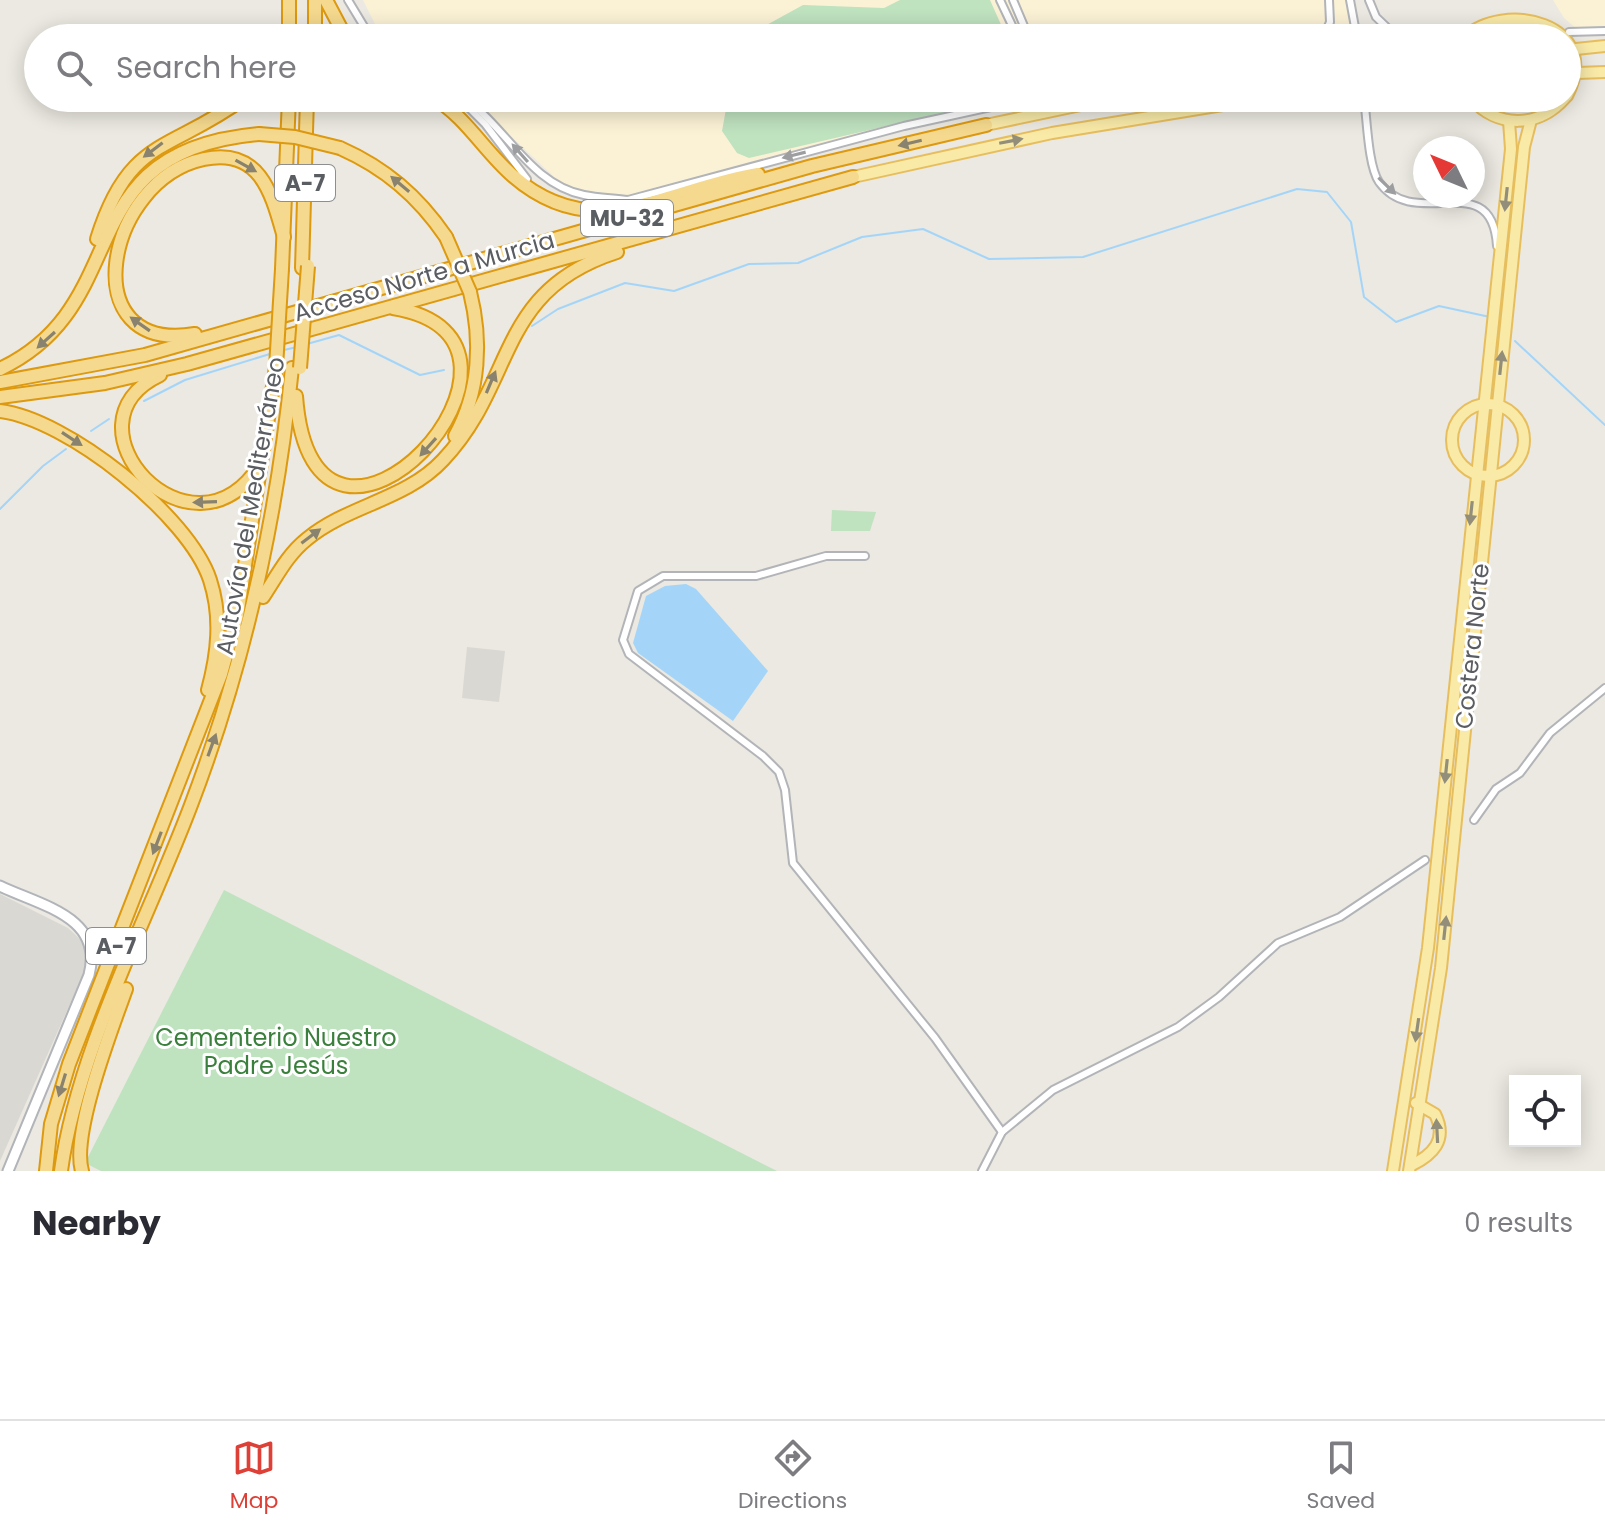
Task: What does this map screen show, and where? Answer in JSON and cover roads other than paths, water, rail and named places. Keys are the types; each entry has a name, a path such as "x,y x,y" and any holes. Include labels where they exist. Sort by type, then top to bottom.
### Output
{"highway":[{"path":"288,24 289,0"},
{"path":"312,0 312,24"},
{"path":"326,0 339,24"},
{"path":"79,298 109,203 133,168 168,139 218,112"},
{"name":"Autovía del Mediterráneo","path":"43,1171 51,1124 69,1064 186,770 221,674 237,616 276,367 288,112"},
{"name":"Autovía del Mediterráneo","path":"61,1171 83,1078 173,851 231,693 256,599 277,493 296,368 305,267 310,112"},
{"path":"453,112 466,122 511,174 553,203 589,213 618,210 737,178 812,166"},
{"name":"Acceso Norte a Murcia","path":"0,382 145,355 812,166 986,125"},
{"path":"0,369 23,358 47,340 79,298 112,221 128,194 149,173 192,147 259,134 295,137 340,148 395,179 426,210 446,237 470,292 477,339 472,397 452,442 410,485"},
{"path":"269,320 249,320 182,336 147,330 129,316 120,301 115,273 117,249 131,212 153,185 174,171 209,158 238,161 261,176 274,198 284,237"},
{"path":"0,397 105,383 187,364 853,177"},
{"name":"Acceso Norte a Murcia","path":"0,397 142,368 853,177"},
{"path":"263,597 289,556 308,537 338,519 410,485 443,460 467,431 521,321 552,285 604,256 736,212"},
{"path":"296,368 298,423 311,459 336,480 351,485 378,482 412,464 427,451 448,419 458,380 455,345 447,331 428,316 390,307"},
{"path":"187,364 148,381 126,403 121,421 122,440 138,471 171,497 212,504 238,493 263,458"},
{"path":"231,693 240,678 263,597 284,494 296,396"},
{"path":"0,411 36,419 69,435 163,513 196,551 213,595 218,644 186,770"},
{"path":"82,1171 81,1139 93,1090 118,1011 163,893 173,851"}],"main road":[{"path":"1476,24 1485,13"},
{"path":"1581,48 1605,46"},
{"path":"1581,73 1605,72"},
{"path":"986,125 1048,112"},
{"path":"853,177 1025,139 1183,112"},
{"path":"1486,112 1509,121 1531,120 1550,112"},
{"name":"Costera Norte","path":"1410,1168 1441,968 1489,476 1524,147 1531,120"},
{"name":"Costera Norte","path":"1393,1171 1428,948 1511,149 1509,121"},
{"path":"1484,405 1497,406 1517,420 1523,444 1512,467 1489,476 1475,474 1457,459 1452,436 1462,415 1484,405"},
{"path":"1406,1103 1421,1104 1435,1114 1440,1137 1432,1153 1410,1168"}],"street":[{"path":"348,0 363,24"},
{"path":"1000,0 1011,24"},
{"path":"1013,0 1023,24"},
{"path":"1329,0 1329,24"},
{"path":"1350,0 1354,24"},
{"path":"1369,0 1376,17 1383,24"},
{"path":"1581,32 1605,31"},
{"path":"474,112 525,178 553,203"},
{"path":"478,112 497,128 532,167 557,186 584,195 628,200 964,112"},
{"path":"1366,112 1374,171 1380,183 1391,193 1417,206 1461,200 1482,208 1496,231 1498,278"},
{"path":"865,556 826,556 756,576 663,576 638,591 623,640 629,654 763,756 779,772 785,790 793,863 935,1038 1002,1132"},
{"path":"1474,820 1496,789 1520,773 1550,733 1605,688"},
{"path":"982,1171 1002,1132 1053,1090 1186,1022 1278,943 1340,917 1425,860"},
{"path":"0,886 79,925 90,938 94,954 89,975 8,1171"}],"water":[{"path":"686,584 696,589 768,671 733,721 638,653 633,643 646,596 665,586"}],"waterway":[{"path":"532,326 558,309 625,283 674,291 749,264 798,263 862,237 923,229 989,259 1083,257 1297,189 1327,192 1351,222 1364,297 1396,322 1439,306 1490,317"},
{"path":"307,344 339,335 420,375 444,370"},
{"path":"1515,341 1605,425"},
{"path":"284,350 297,347"},
{"path":"144,401 185,380 273,353"},
{"path":"91,431 109,419"},
{"path":"0,509 43,466 66,449"}],"park label":[{"name":"Cementerio Nuestro Padre Jesús","path":"276,1051"}]}
